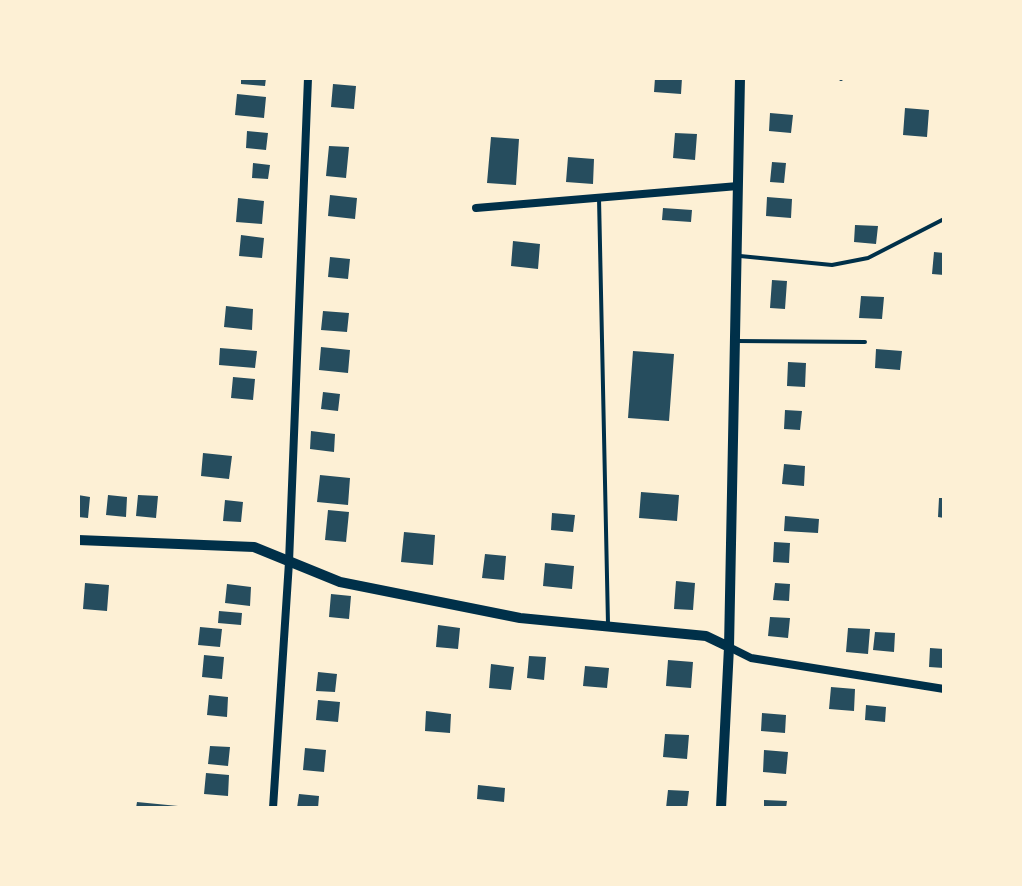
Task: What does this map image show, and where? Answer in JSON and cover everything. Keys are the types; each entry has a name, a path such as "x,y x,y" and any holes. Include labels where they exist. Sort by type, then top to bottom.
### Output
{"street":[{"path":"273,808 289,562 308,78"},
{"path":"721,808 729,647 740,78"},
{"path":"476,208 738,186"},
{"path":"78,540 254,547 355,585 520,618 706,636 751,658 944,689"}],"lane":[{"path":"599,198 608,627"},
{"path":"737,256 832,265 868,258 944,219"},
{"path":"736,341 865,342"}],"building":[{"path":"241,78 266,78 265,86 241,84"},
{"path":"655,78 682,78 681,94 654,92"},
{"path":"333,84 356,86 354,109 331,107"},
{"path":"237,94 266,97 264,118 235,115"},
{"path":"905,108 929,110 927,137 903,135"},
{"path":"770,113 793,115 791,133 769,131"},
{"path":"247,131 268,133 266,150 246,148"},
{"path":"675,133 697,134 695,160 673,158"},
{"path":"491,137 519,139 516,185 487,183"},
{"path":"329,146 349,147 346,178 326,176"},
{"path":"568,157 594,159 593,184 566,182"},
{"path":"772,162 786,163 784,183 770,182"},
{"path":"253,163 270,165 268,179 252,178"},
{"path":"330,195 357,198 355,219 328,216"},
{"path":"767,197 792,199 791,218 766,216"},
{"path":"238,198 264,201 262,224 236,222"},
{"path":"663,208 692,210 691,222 662,220"},
{"path":"855,225 878,226 876,244 854,242"},
{"path":"241,235 264,238 262,258 239,256"},
{"path":"513,241 540,244 538,269 511,266"},
{"path":"934,252 944,253 944,275 932,274"},
{"path":"330,257 350,259 348,279 328,277"},
{"path":"772,280 787,281 785,309 770,308"},
{"path":"861,296 884,297 882,319 859,318"},
{"path":"226,306 253,309 252,330 224,327"},
{"path":"323,311 349,313 347,332 321,330"},
{"path":"321,347 350,350 348,373 319,370"},
{"path":"220,348 257,351 255,368 219,365"},
{"path":"876,349 902,351 900,370 875,368"},
{"path":"633,351 674,354 669,421 628,418"},
{"path":"788,362 806,363 805,387 787,386"},
{"path":"233,377 255,379 253,400 231,398"},
{"path":"323,392 340,394 338,411 321,409"},
{"path":"785,410 802,411 800,430 784,429"},
{"path":"311,431 335,434 334,452 310,449"},
{"path":"203,453 232,456 229,479 201,476"},
{"path":"784,464 805,466 804,486 782,484"},
{"path":"320,475 350,478 348,505 317,502"},
{"path":"641,492 679,495 677,521 639,518"},
{"path":"78,495 90,497 88,518 78,517"},
{"path":"108,495 127,497 126,517 106,515"},
{"path":"138,495 158,496 156,518 136,516"},
{"path":"939,498 944,498 944,518 938,517"},
{"path":"225,500 243,502 241,522 223,521"},
{"path":"328,510 349,512 346,542 325,540"},
{"path":"552,513 575,515 573,532 551,530"},
{"path":"785,516 819,519 818,533 784,531"},
{"path":"404,532 435,535 433,565 401,562"},
{"path":"774,542 790,543 789,563 773,562"},
{"path":"485,554 506,556 504,580 482,578"},
{"path":"545,563 574,566 572,589 543,586"},
{"path":"676,581 695,583 693,610 674,609"},
{"path":"85,583 109,585 107,611 83,609"},
{"path":"775,583 790,584 789,601 773,600"},
{"path":"227,584 251,587 250,606 225,603"},
{"path":"331,594 351,596 349,619 329,617"},
{"path":"219,611 242,613 241,625 218,623"},
{"path":"770,617 790,618 788,638 768,636"},
{"path":"438,625 460,628 458,649 436,647"},
{"path":"200,627 222,629 220,647 198,645"},
{"path":"848,628 870,629 868,654 846,652"},
{"path":"875,632 895,633 894,652 873,650"},
{"path":"930,648 944,649 944,668 929,667"},
{"path":"204,655 224,657 222,679 202,677"},
{"path":"529,656 546,657 544,680 527,678"},
{"path":"668,660 693,662 691,688 666,686"},
{"path":"491,664 514,667 511,690 489,688"},
{"path":"585,666 609,668 607,688 583,686"},
{"path":"318,672 337,674 335,692 316,691"},
{"path":"831,687 855,689 854,711 829,709"},
{"path":"209,695 228,697 227,717 207,715"},
{"path":"318,700 340,702 338,722 316,720"},
{"path":"866,705 886,707 885,722 865,720"},
{"path":"426,711 451,714 450,733 425,731"},
{"path":"762,713 786,715 785,733 761,731"},
{"path":"665,734 689,735 687,759 663,757"},
{"path":"210,746 230,747 228,766 208,764"},
{"path":"305,748 326,750 324,772 303,770"},
{"path":"764,750 788,752 786,774 763,772"},
{"path":"206,773 229,775 228,796 204,794"},
{"path":"478,785 505,788 504,802 477,799"},
{"path":"668,790 689,791 687,808 666,808"},
{"path":"299,794 319,796 318,808 297,808"},
{"path":"764,800 787,801 786,808 764,808"},
{"path":"137,802 178,806 178,808 136,808"}]}
